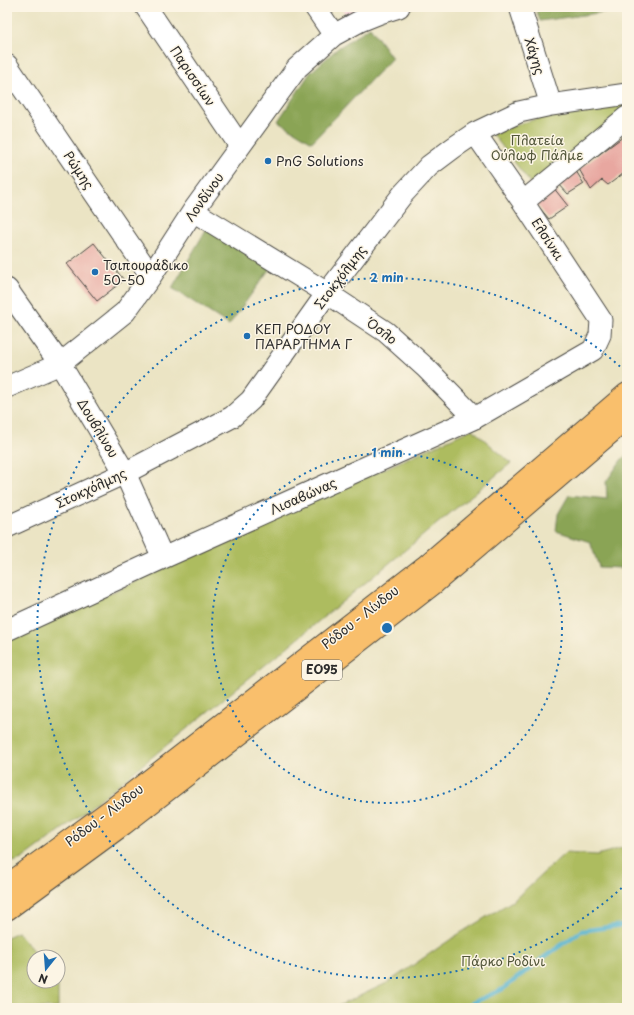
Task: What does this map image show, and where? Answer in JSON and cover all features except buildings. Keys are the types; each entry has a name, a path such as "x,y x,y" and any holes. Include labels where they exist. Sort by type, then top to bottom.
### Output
{"main road":[{"name":"Ρόδου - Λίνδου","path":"7,886 113,809 425,567 627,394"},
{"name":"Ρόδου - Λίνδου","path":"7,909 129,819 435,582 627,418"}],"street":[{"name":"Παρισσίων","path":"146,7 240,146"},
{"path":"315,7 334,34"},
{"name":"Λονδίνου","path":"7,387 60,364 125,312 151,276 193,211 297,68 334,34 380,12 400,7"},
{"name":"Χάγης","path":"520,7 551,105"},
{"name":"Ρώμης","path":"7,65 151,276"},
{"name":"Στοκχόλμης","path":"7,527 125,473 232,418 251,400 327,293 403,194 429,166 453,148 475,133 519,112 551,105 627,94"},
{"path":"523,202 627,117"},
{"name":"Ελσίνκι","path":"475,133 523,202 601,320 600,335 593,350"},
{"name":"Όσλο","path":"193,211 327,293 386,332 426,368 475,418"},
{"name":"Δουβλίνου","path":"7,289 60,364 125,473 163,558"},
{"name":"Λισαβώνας","path":"7,630 163,558 475,418 593,350"}],"shaded area":[{"path":"340,7 363,7 346,14"}],"green space":[{"path":"535,7 627,7 627,9 540,21"},
{"path":"370,27 392,58 312,142 278,121 310,73 338,48"},
{"name":"Πλατεία Ούλωφ Πάλμε","path":"627,99 627,115 532,185 492,133 539,118"},
{"path":"207,228 271,267 229,325 172,288"},
{"path":"472,429 511,463 77,818 22,859 7,864 7,640"},
{"path":"627,454 627,565 621,568 599,567 590,542 556,531 558,514 569,495 607,499 606,482"},
{"name":"Πάρκο Ροδίνι","path":"627,846 627,1008 334,1008 387,983 457,935 514,900 565,853 597,855"},
{"path":"18,932 32,949 26,949 26,989 58,989 58,1008 7,1008 7,937"}],"waterway":[{"path":"461,1008 503,989 581,931 627,925"}],"place":[{"name":"PnG Solutions","path":"268,161"},
{"name":"Τσιπουράδικο 50-50","path":"95,272"},
{"name":"ΚΕΠ ΡΟΔΟΥ ΠΑΡΑΡΤΗΜΑ Γ","path":"247,336"}]}
